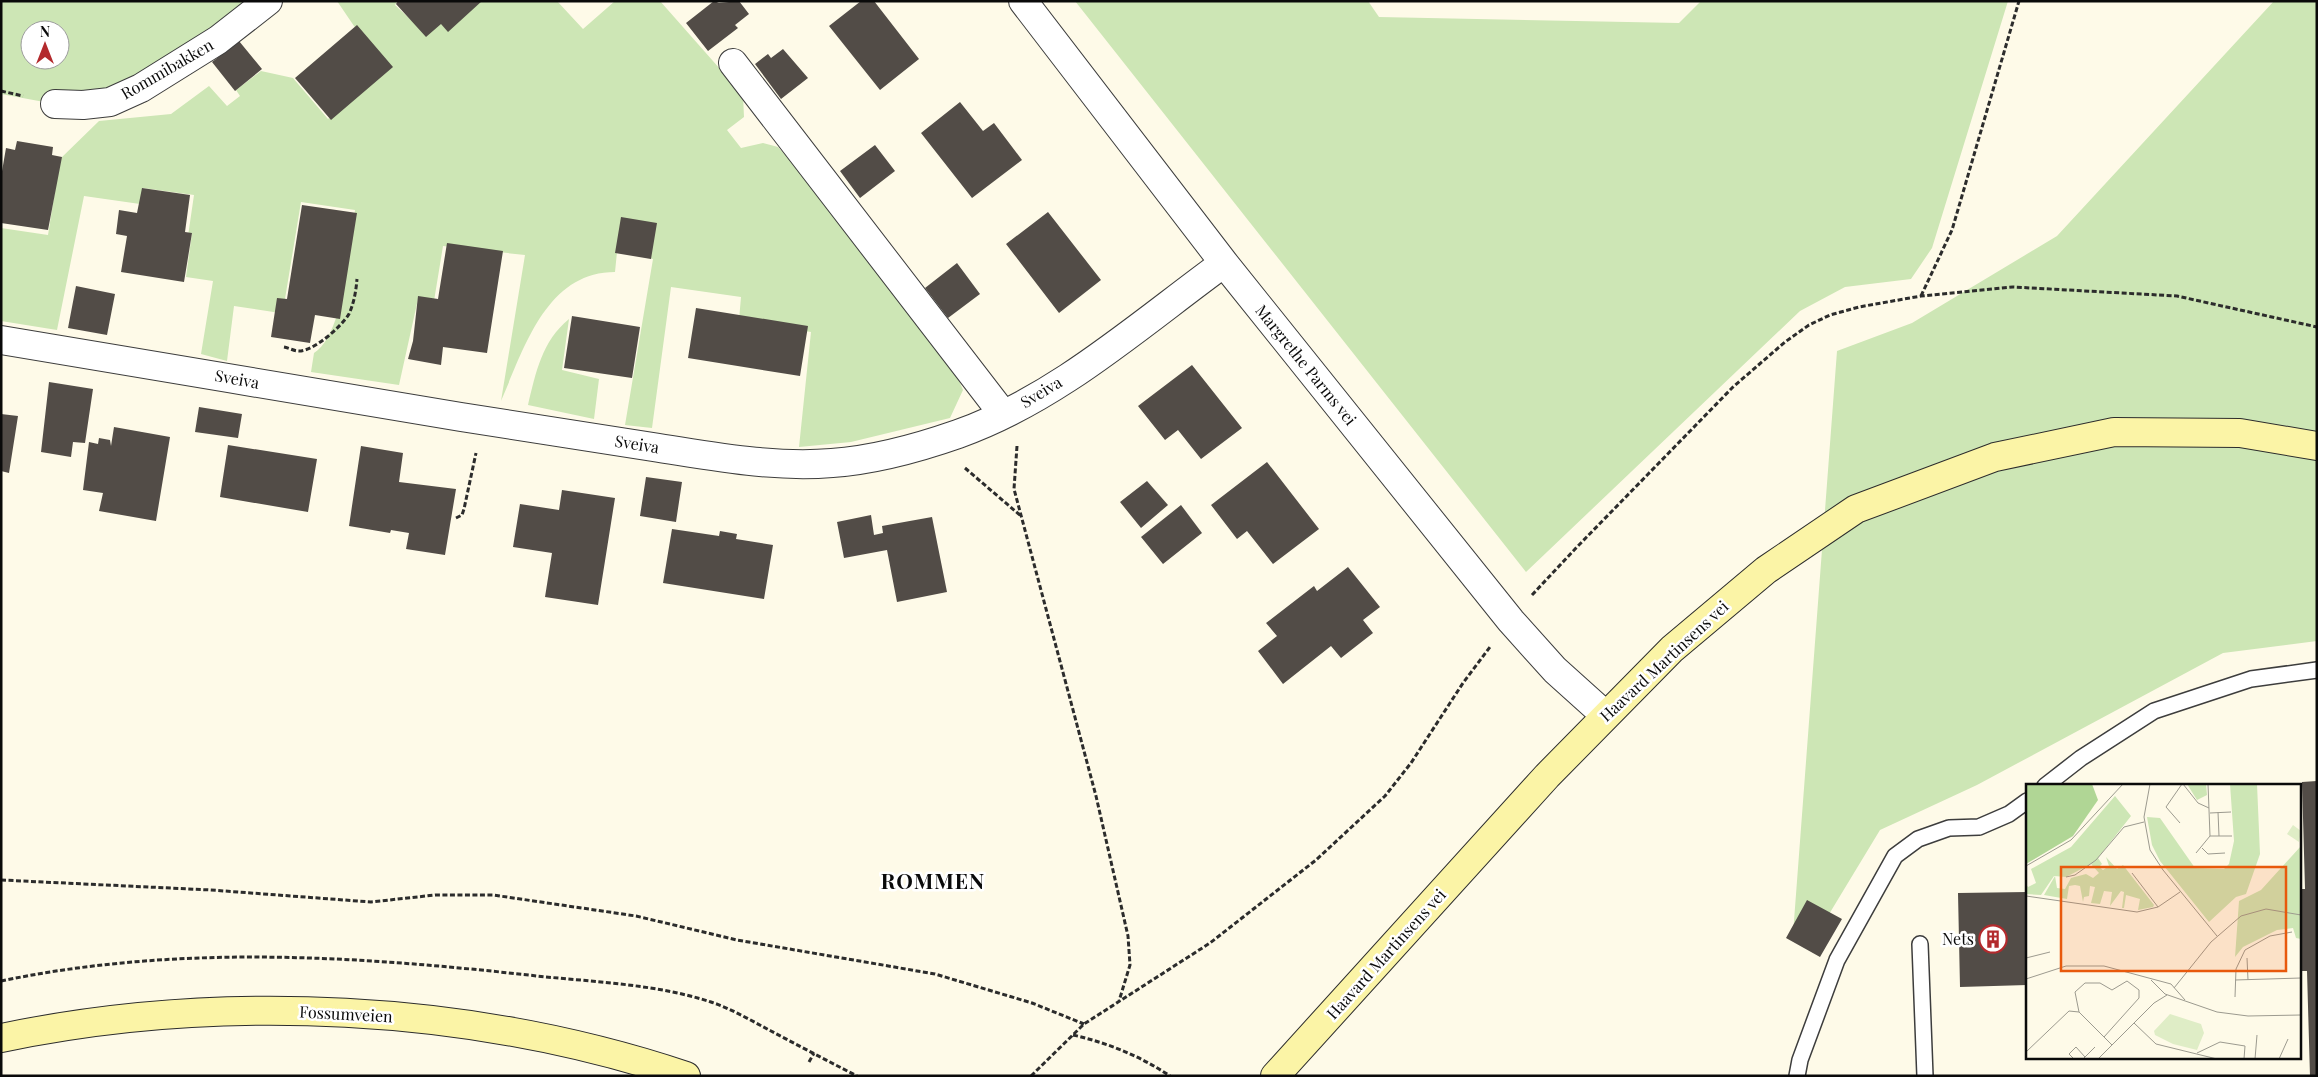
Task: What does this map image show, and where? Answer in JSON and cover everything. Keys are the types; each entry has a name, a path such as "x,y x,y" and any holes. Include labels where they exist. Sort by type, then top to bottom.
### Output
{"street":[{"name":"Rommibakken","path":"55,104 83,105 110,102 141,88 218,40 268,1"},
{"name":"Margrethe Parms vei","path":"1023,1 1224,263 1511,621 1555,670 1606,715"},
{"path":"733,63 1003,414"},
{"name":"Sveiva","path":"1,340 723,458 787,464 835,463 877,457 934,442 962,433 1003,414 1088,363 1224,263"},
{"name":"Haavard Martinsens vei","path":"1276,1076 1548,776 1672,649 1717,608 1766,570 1856,509 1995,457 2114,432 2240,433 2317,446"},
{"name":"Fossumveien","path":"1,1038 59,1026 171,1014 253,1010 316,1012 380,1016 511,1032 594,1050 686,1076"}],"lane":[{"path":"2048,784 2081,758 2154,712 2251,679 2317,670"},
{"path":"1798,1076 1800,1060 1837,960 1895,856 1918,838 1949,828 1979,827 2010,814 2026,802"},
{"path":"1920,944 1924,1076"}],"path":[{"path":"1921,296 1952,230 2019,1"},
{"path":"284,348 299,351 310,349 331,334 348,315 355,295 357,279"},
{"path":"1530,598 1576,548 1733,387 1785,342 1809,325 1830,315 1859,307 1921,296 2013,287 2177,296 2317,327"},
{"path":"456,518 462,515 464,509 482,420"},
{"path":"934,442 1021,516"},
{"path":"1017,442 1014,489 1096,796 1128,936 1130,965 1119,1001"},
{"path":"1031,1076 1084,1024 1210,943 1252,912 1316,860 1385,796 1411,763 1463,683 1490,646"},
{"path":"1,880 211,890 371,902 435,895 493,895 636,916 737,940 935,974 1032,1003 1084,1024"},
{"path":"1,981 101,965 183,958 273,956 361,959 446,966 681,994 712,1002 740,1014 857,1076"},
{"path":"1072,1034 1102,1041 1151,1064 1170,1076"},
{"path":"808,1062 814,1053"}],"green space":[{"path":"1,1 268,1 141,88 55,104 1,94"},
{"path":"337,1 398,1 395,5 427,35 442,21 482,1 557,1 583,29 615,1 660,1 743,95 744,117 727,130 741,148 763,143 778,147 806,178 952,364 963,390 950,418 851,442 799,447 811,332 739,320 741,297 671,287 652,428 625,425 653,259 617,252 615,272 591,275 571,285 555,299 529,337 501,401 525,255 443,246 434,301 418,299 399,385 311,372 314,353 324,343 339,309 348,266 355,210 301,202 284,305 280,313 234,306 227,361 201,354 213,281 186,277 192,233 188,236 194,195 143,188 140,204 84,196 57,330 1,321 1,228 48,235 60,159 99,121 171,114 209,86 227,106 240,96 236,90 261,71 293,78 328,119 389,66 354,26"},
{"path":"1075,1 1368,1 1379,17 1679,23 1701,1 2008,1 1932,248 1911,279 1845,287 1800,311 1526,572"},
{"path":"2274,1 2317,1 2317,641 2223,653 1977,785 1880,830 1817,934 1793,934 1837,351 1912,323 2057,236"},
{"path":"569,319 562,370 599,379 594,419 528,405 537,369 546,347 552,337"}],"building":[{"path":"398,1 482,1 448,32 441,24 426,37 396,4"},
{"path":"714,1 719,3 739,1 749,14 735,25 738,28 708,51 686,23"},
{"path":"861,1 874,1 919,59 880,90 829,26"},
{"path":"357,25 393,67 331,120 295,78"},
{"path":"239,41 262,69 235,91 212,62"},
{"path":"783,49 808,78 781,99 755,64 768,54 771,58"},
{"path":"960,102 983,131 994,123 1022,160 972,198 921,133"},
{"path":"17,141 53,147 52,155 62,157 48,230 1,223 1,177 6,148 15,150"},
{"path":"875,145 895,171 860,198 840,171"},
{"path":"142,188 190,195 185,232 192,233 184,282 121,272 127,236 116,234 119,210 137,213"},
{"path":"302,205 357,213 340,319 315,315 310,343 271,337 277,298 287,299"},
{"path":"1048,212 1101,280 1059,313 1006,244"},
{"path":"621,217 657,223 651,259 615,253"},
{"path":"447,243 503,251 487,353 443,347 441,365 408,359 413,341 418,296 438,299"},
{"path":"957,263 980,294 948,318 925,288"},
{"path":"76,286 115,294 107,335 68,328"},
{"path":"696,308 808,326 800,376 688,358"},
{"path":"572,316 640,327 632,378 564,368"},
{"path":"1192,365 1242,428 1201,459 1178,430 1165,440 1138,406"},
{"path":"49,382 93,389 85,443 73,442 71,457 41,452"},
{"path":"199,407 242,414 238,438 195,432"},
{"path":"1,414 18,416 9,473 1,471"},
{"path":"114,427 170,437 156,521 99,511 103,493 83,490 89,442 98,444 99,438 110,440 111,446"},
{"path":"228,445 317,459 308,512 220,497"},
{"path":"361,446 403,453 399,482 456,489 445,555 406,549 409,533 391,530 390,533 349,526"},
{"path":"1267,462 1319,529 1273,564 1247,531 1237,539 1211,505"},
{"path":"646,477 682,482 676,522 640,516"},
{"path":"1147,481 1168,505 1141,528 1120,502"},
{"path":"562,490 615,498 598,605 545,597 552,553 513,547 520,504 559,510"},
{"path":"1181,505 1202,533 1163,564 1141,537"},
{"path":"871,515 874,535 883,533 882,526 932,517 947,592 897,602 887,550 844,558 837,522"},
{"path":"672,529 719,536 720,531 737,534 736,539 773,545 764,599 663,583"},
{"path":"1348,567 1380,607 1363,620 1373,633 1341,658 1331,646 1283,684 1258,651 1277,636 1266,623 1314,586 1317,591"},
{"path":"2317,781 2317,1076 2310,1076 2307,971 2300,971 2300,889 2305,889 2302,782"},
{"name":"Nets","path":"2026,892 2026,985 1960,987 1958,893"},
{"path":"1807,900 1842,919 1820,957 1786,938"}],"place":[{"name":"Nets","path":"1993,939"}],"district":[{"name":"ROMMEN","path":"933,882"}]}
